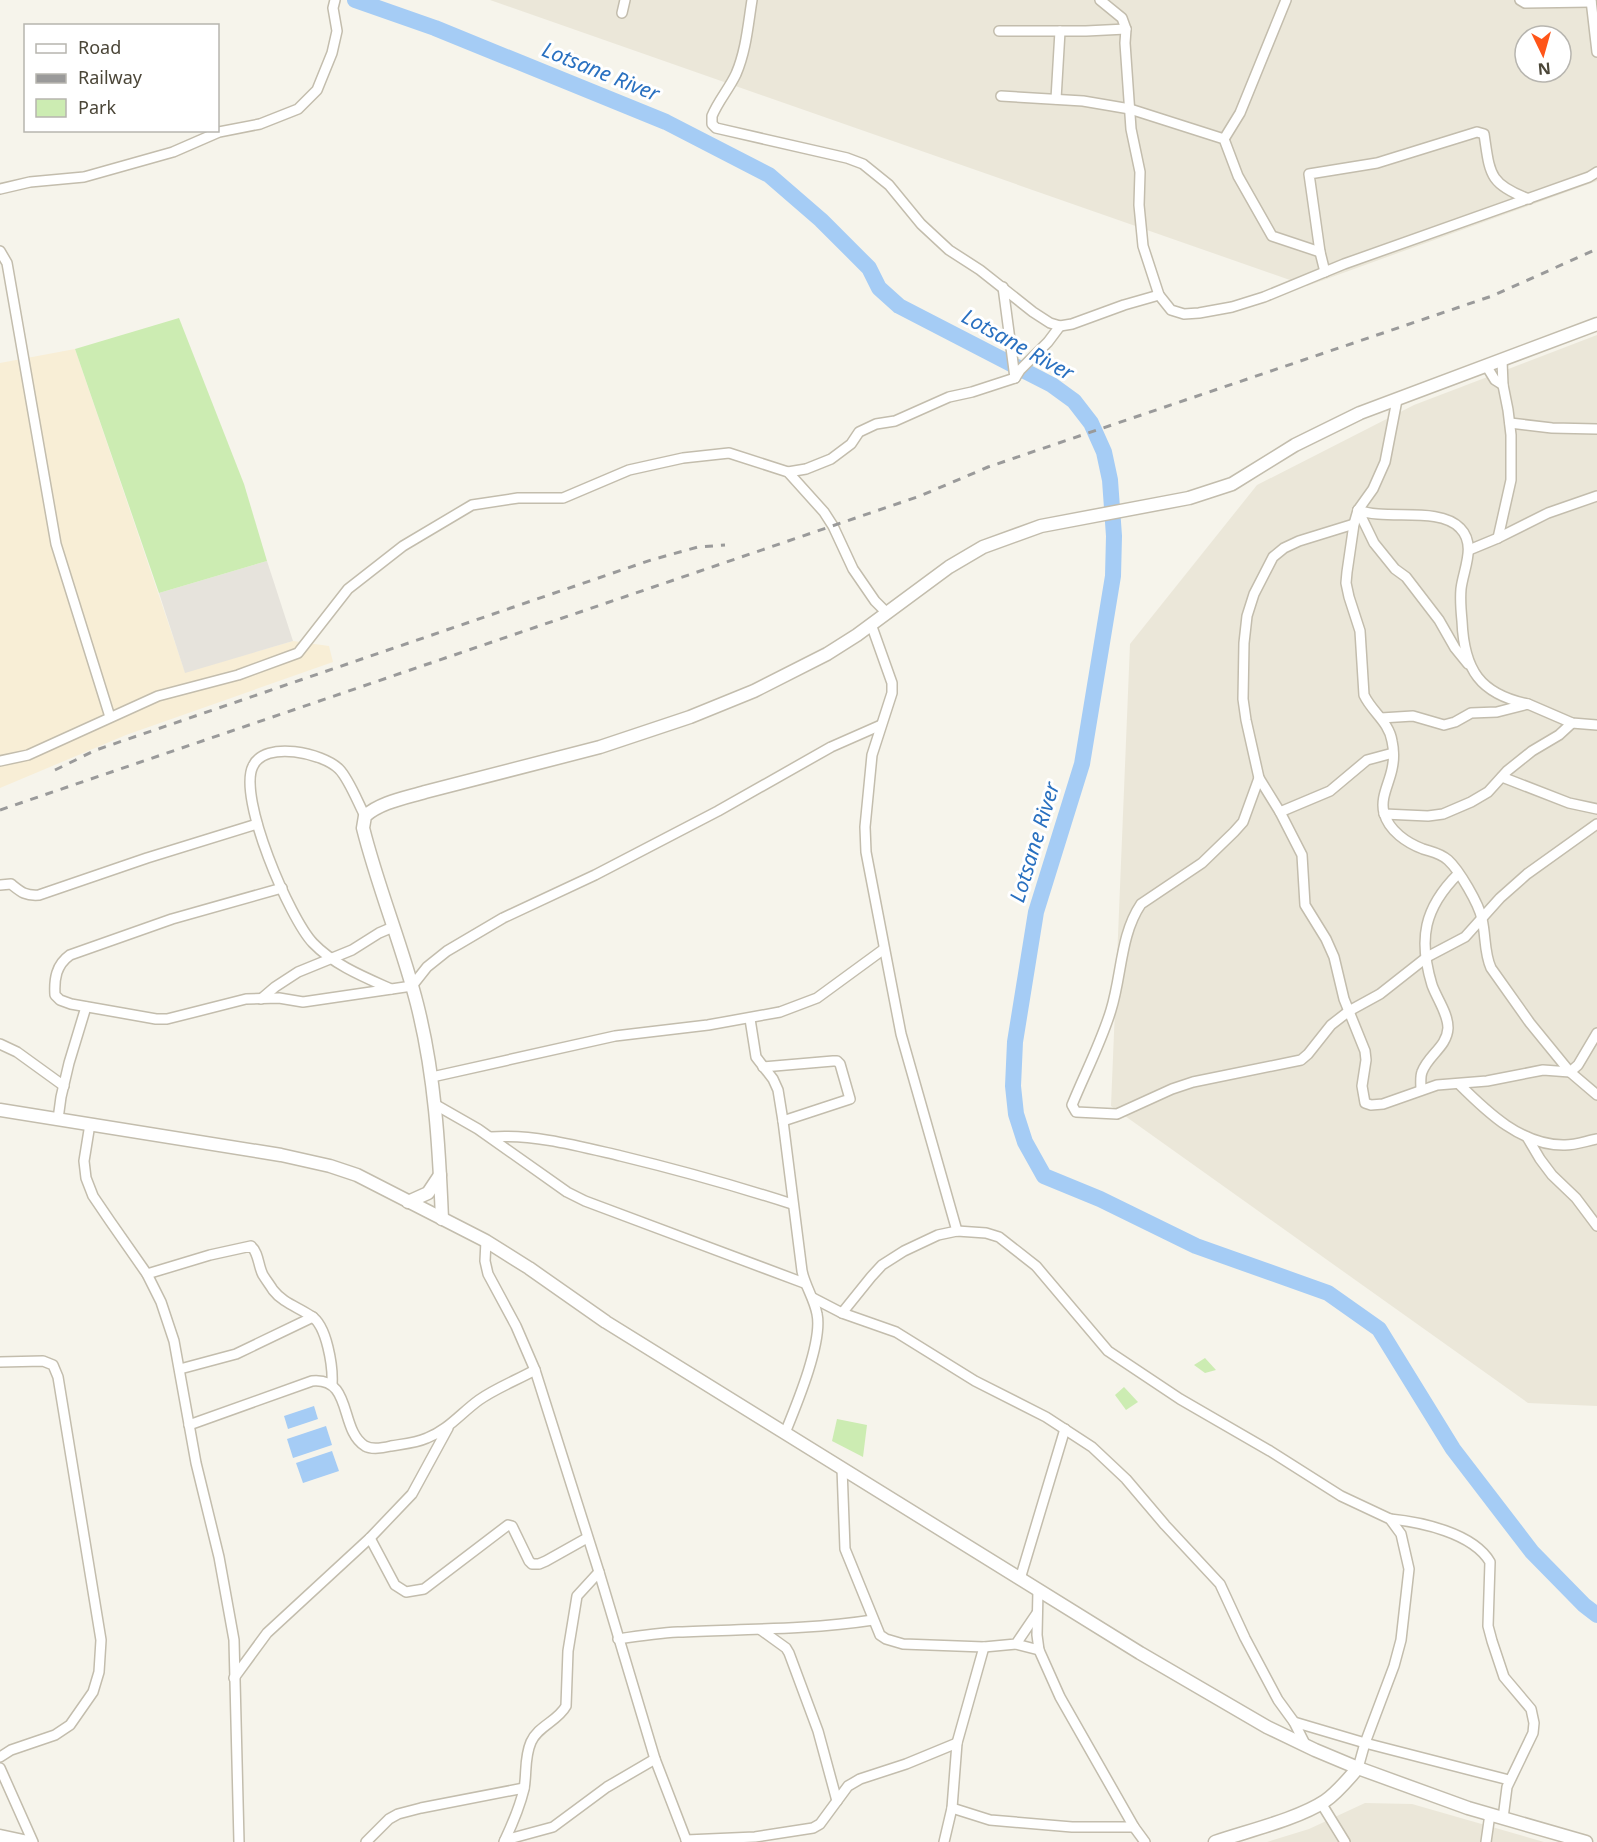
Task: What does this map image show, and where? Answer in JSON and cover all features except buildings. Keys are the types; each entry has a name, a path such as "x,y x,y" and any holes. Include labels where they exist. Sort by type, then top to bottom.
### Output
{"street":[{"path":"0,189 30,182 84,177 173,152 219,132 260,124 298,109 317,90 332,53 337,31 333,8 335,0"},
{"path":"622,13 626,0"},
{"path":"752,0 742,58 735,76 712,116 712,124 716,128 749,134 863,164 890,185 921,224 949,250 1050,323 1060,326 1080,322 1124,305 1159,295"},
{"path":"1100,0 1122,18 1126,29 1131,129 1140,172 1139,205 1143,246 1159,295 1171,310 1184,314 1199,313 1232,307 1264,297 1325,272 1529,199 1597,172"},
{"path":"1224,139 1240,113 1286,0"},
{"path":"1520,0 1525,3 1591,1 1597,52"},
{"path":"999,31 1126,29"},
{"path":"1056,99 1060,31"},
{"path":"1000,96 1083,101 1130,109 1224,139"},
{"path":"1325,272 1309,174 1377,163 1477,132 1484,134 1490,172 1496,181 1509,192 1529,199"},
{"path":"1224,139 1238,176 1272,236 1296,242 1320,252"},
{"path":"0,251 7,263 56,544 110,717"},
{"path":"1003,287 1015,378"},
{"path":"365,816 397,800 600,747 690,717 754,691 827,654 950,567 983,547 1041,526 1189,498 1232,484 1295,445 1331,426 1597,324"},
{"path":"0,761 28,755 158,696 238,675 298,653 348,589 403,546 472,505 518,498 563,498 629,470 683,458 729,453 788,472 806,469 831,459 851,444 859,432 876,424 895,421 949,396 972,392 1015,378 1060,326"},
{"path":"1498,538 1510,487 1509,423 1502,361"},
{"path":"1487,367 1495,380 1503,385"},
{"path":"1397,400 1385,462 1372,489 1358,510 1354,524 1347,584 1360,631 1364,695 1389,730 1393,753 1392,769 1383,800 1384,814 1393,831 1411,843 1438,853 1450,861 1474,897 1482,917 1487,959 1491,968 1530,1023 1570,1072 1597,1095"},
{"path":"1509,423 1552,428 1597,429"},
{"path":"788,472 824,512 853,569 875,601 887,613"},
{"path":"1468,549 1498,538 1548,513 1597,496"},
{"path":"1358,510 1370,513 1441,518 1462,529 1468,549 1461,590 1464,644 1469,666"},
{"path":"1358,510 1374,543 1395,569 1406,578 1439,620 1455,648 1488,689 1508,700 1528,704 1572,723 1597,725"},
{"path":"1354,524 1284,548 1273,557 1254,594 1247,616 1243,699 1245,720 1259,778 1302,855 1306,909 1329,946 1366,1060 1362,1086 1365,1103 1383,1104 1437,1085 1487,1081 1543,1070 1570,1072 1578,1065 1597,1033"},
{"path":"871,624 892,683 892,693 872,755 865,827 866,852 902,1034 957,1232"},
{"path":"1381,718 1413,716 1444,725 1471,713 1497,712 1528,704"},
{"path":"1384,814 1428,816 1443,814 1479,798 1532,751 1558,735 1572,723"},
{"path":"282,888 172,919 70,955 62,960 57,969 55,995 60,1000 86,1007 167,1019 246,999 279,998 303,1002 412,987 427,967 447,951 503,918 595,875 718,811 831,747 881,725"},
{"path":"392,989 330,957 313,943 301,926 273,871 251,800 250,775 253,766 262,755 277,750 296,752 332,763 341,771 365,816 363,828 368,848 412,987 432,1077 436,1104 442,1219"},
{"path":"1280,812 1330,790 1367,760 1393,753"},
{"path":"1502,777 1569,802 1597,809"},
{"path":"1259,778 1243,822 1234,832 1202,863 1142,904 1137,911 1129,926 1112,1008 1096,1054 1072,1105 1076,1112 1118,1114 1172,1089 1194,1082 1301,1060 1331,1025 1349,1011 1380,994 1427,957 1460,941 1527,873 1597,824"},
{"path":"0,885 11,884 28,896 39,895 257,824"},
{"path":"1420,1090 1424,1068 1446,1038 1448,1027 1447,1018 1432,984 1424,942 1425,926 1443,889 1458,874"},
{"path":"261,999 298,972 330,957 352,950 393,927"},
{"path":"432,1077 615,1036 750,1019 780,1012 817,998 885,949"},
{"path":"58,1119 64,1086 86,1007"},
{"path":"750,1019 756,1057 773,1079 778,1090 804,1283 813,1298 818,1317 815,1341 798,1400 785,1433"},
{"path":"2,1042 64,1086"},
{"path":"763,1067 837,1060 840,1065 850,1099 783,1121"},
{"path":"1459,1084 1490,1115 1527,1137 1564,1146 1597,1139"},
{"path":"436,1104 491,1137 567,1192 585,1201 804,1283"},
{"path":"0,1110 281,1155 330,1166 357,1175 486,1241 530,1268 606,1322 1020,1579 1267,1727 1358,1768 1490,1814 1586,1842"},
{"path":"90,1124 84,1161 86,1178 93,1196 147,1274 161,1302 174,1341 189,1425 219,1557 234,1640 239,1842"},
{"path":"491,1137 523,1137 568,1143 733,1185 792,1204"},
{"path":"1527,1137 1552,1175 1585,1208 1594,1225 1597,1226"},
{"path":"408,1202 428,1193 440,1174"},
{"path":"842,1313 882,1265 904,1251 938,1235 957,1232 986,1233 999,1237 1036,1266 1108,1351 1180,1399 1270,1451 1341,1496 1390,1519 1438,1527 1479,1549 1490,1562 1488,1626 1490,1633 1504,1677 1531,1709 1534,1723 1533,1733 1509,1779 1503,1818"},
{"path":"486,1241 485,1261 488,1274 516,1326 535,1370 655,1759 687,1841 755,1837 803,1830 820,1824 848,1786 860,1779 906,1764 957,1743"},
{"path":"147,1274 251,1246 255,1250 262,1273 277,1295 319,1322 331,1359 332,1384"},
{"path":"813,1298 842,1313 896,1332 975,1381 1020,1403 1092,1447 1126,1479 1215,1578 1278,1700 1294,1722 1306,1746"},
{"path":"180,1370 236,1354 314,1317"},
{"path":"0,1362 43,1361 53,1365 58,1377 101,1640 99,1672 93,1692 70,1725 55,1734 11,1750 0,1757"},
{"path":"189,1425 312,1381 324,1380 332,1384 338,1392 354,1431 363,1445 373,1449 427,1439 450,1425 479,1400 535,1370"},
{"path":"234,1678 267,1633 370,1538 412,1494 450,1425"},
{"path":"1020,1579 1065,1429"},
{"path":"842,1468 845,1549 880,1635 886,1640 895,1642 984,1647 1016,1644 1039,1650"},
{"path":"1215,1842 1321,1803 1358,1768 1399,1648 1408,1580 1407,1552 1401,1534 1390,1519"},
{"path":"370,1538 395,1585 406,1592 424,1589 508,1525 512,1526 532,1564 546,1561 587,1538"},
{"path":"505,1841 524,1788 525,1758 535,1734 563,1712 566,1706 568,1651 577,1596 599,1572"},
{"path":"1038,1590 1039,1650 1060,1697 1134,1827 1145,1842"},
{"path":"1016,1644 1037,1613"},
{"path":"618,1639 675,1632 761,1630 849,1624 873,1620"},
{"path":"761,1630 786,1648 789,1653 818,1731 837,1801"},
{"path":"944,1842 952,1808 957,1743 984,1647"},
{"path":"1294,1722 1365,1743 1509,1779"},
{"path":"505,1841 553,1827 607,1786 655,1759"},
{"path":"0,1768 33,1842"},
{"path":"366,1842 389,1819 398,1814 524,1788"},
{"path":"1321,1803 1345,1842"},
{"path":"952,1808 990,1820 1072,1827 1134,1827"},
{"path":"1486,1842 1490,1814"},
{"path":"0,1836 28,1842"}],"shaded area":[{"path":"490,0 1597,0 1597,181 1307,286"},
{"path":"1597,335 1597,1406 1528,1403 1111,1106 1130,644 1257,485 1414,405"},
{"path":"75,349 185,672 293,641 329,646 333,662 126,735 0,788 0,363"},
{"path":"267,561 293,641 185,673 159,593"},
{"path":"1365,1803 1412,1804 1544,1842 1267,1842 1309,1829"}],"green space":[{"path":"179,318 244,484 267,561 159,593 75,349"},
{"path":"1205,1358 1216,1370 1205,1373 1194,1365"},
{"path":"1124,1387 1138,1402 1126,1410 1115,1395"},
{"path":"837,1419 867,1425 863,1457 832,1441"}],"water":[{"path":"314,1406 318,1419 288,1429 284,1416"},
{"path":"326,1426 332,1445 293,1458 287,1439"},
{"path":"332,1451 339,1471 303,1483 296,1463"}],"waterway":[{"name":"Lotsane River","path":"355,0 435,28 666,122 769,175 821,220 869,268 879,288 899,306 1052,385 1074,401 1091,423 1104,452 1110,480 1114,536 1113,576 1082,764 1036,912 1015,1042 1013,1086 1016,1114 1025,1142 1044,1176 1100,1199 1196,1246 1328,1293 1379,1329 1453,1449 1532,1552 1584,1605 1597,1615"}],"railway":[{"path":"0,810 920,496 988,467 1492,296 1597,249"},
{"path":"55,770 96,750 651,560 698,547 725,545"}]}
